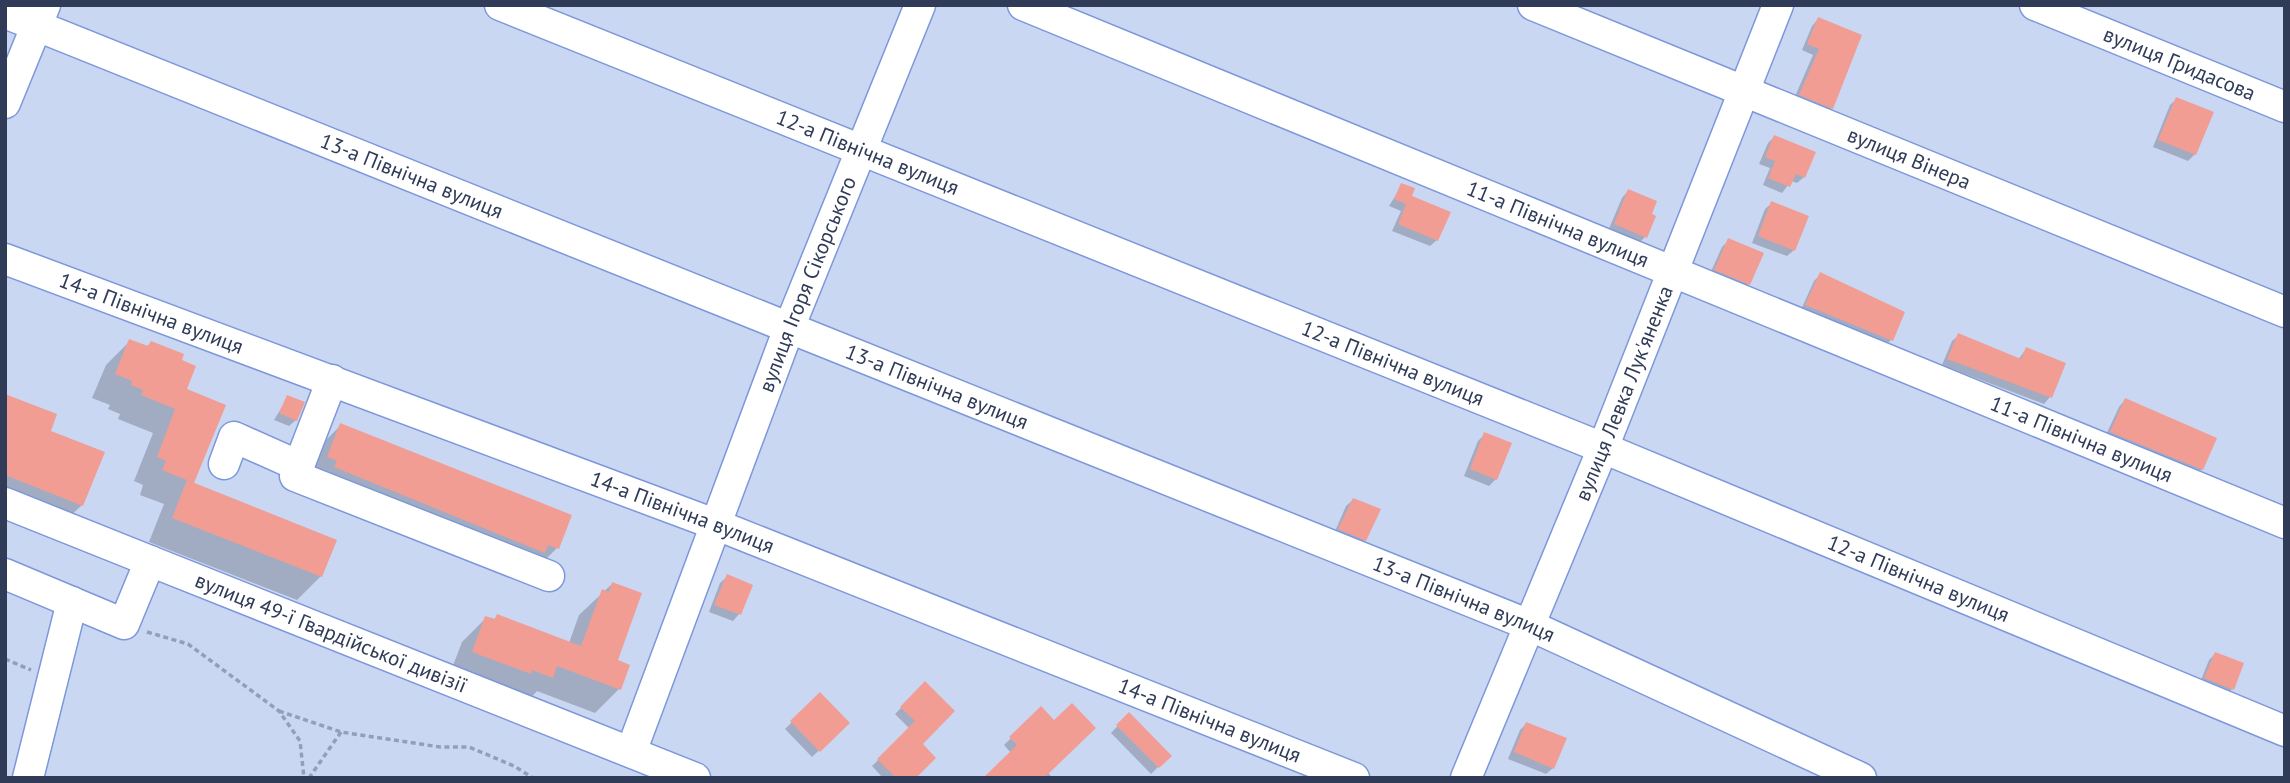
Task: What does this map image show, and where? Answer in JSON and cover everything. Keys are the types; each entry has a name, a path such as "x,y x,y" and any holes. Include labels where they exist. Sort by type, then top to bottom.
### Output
{"street":[{"name":"12-а Північна вулиця","path":"500,5 1603,448 2285,731"},
{"name":"вулиця Ігоря Сікорського","path":"631,752 789,328 920,5"},
{"name":"11-а Північна вулиця","path":"1023,5 2285,523"},
{"name":"вулиця Вінера","path":"1533,5 2285,312"},
{"name":"вулиця Левка Лук'яненка","path":"1466,778 1527,624 1603,448 1671,270 1778,5"},
{"name":"вулиця Гридасова","path":"2035,5 2285,107"},
{"name":"13-а Північна вулиця","path":"5,13 41,15 789,328 1527,624 1861,778"},
{"path":"5,103 41,15"},
{"name":"14-а Північна вулиця","path":"5,259 717,525 1354,778"},
{"path":"332,380 295,476 549,576"},
{"path":"224,464 234,437 299,466"},
{"name":"вулиця 49-ї Гвардійської дивізії","path":"5,503 695,778"},
{"path":"5,574 124,624 150,561"},
{"path":"28,778 72,601"}],"path":[{"path":"124,624 188,644 279,711 341,732 440,747 469,747 513,765 533,778"},
{"path":"279,711 300,741 306,778"},
{"path":"306,778 341,732"}],"building":[{"path":"1818,17 1862,35 1833,109 1799,95 1819,49 1807,44"},
{"path":"2176,97 2214,112 2196,155 2158,140"},
{"path":"1774,135 1816,152 1805,178 1796,174 1790,187 1768,178 1775,161 1765,157"},
{"path":"1401,183 1415,188 1412,196 1451,212 1438,241 1398,224 1406,204 1394,199"},
{"path":"1628,189 1657,201 1652,214 1656,216 1647,238 1614,224"},
{"path":"1771,201 1809,216 1795,251 1758,236"},
{"path":"1728,238 1764,253 1750,285 1714,270"},
{"path":"1820,272 1905,312 1893,341 1805,305"},
{"path":"1958,333 2021,359 2026,347 2066,363 2052,398 1947,359"},
{"path":"129,339 148,346 151,341 184,354 182,360 196,366 187,389 226,405 194,483 162,470 166,461 157,457 175,409 141,395 143,390 131,385 132,381 115,374"},
{"path":"5,394 57,414 51,431 105,452 83,506 5,475"},
{"path":"287,395 305,402 297,421 279,413"},
{"path":"2125,398 2217,438 2203,470 2110,432"},
{"path":"340,423 572,515 559,549 548,545 545,553 334,467 337,461 327,457"},
{"path":"1484,432 1512,443 1497,480 1470,469"},
{"path":"187,480 337,540 322,577 172,518"},
{"path":"1353,498 1381,509 1366,541 1338,529"},
{"path":"727,574 753,585 741,615 714,605"},
{"path":"612,582 642,593 618,660 630,665 621,690 557,666 553,678 532,670 531,674 472,652 485,616 495,619 497,614 581,646 602,589 609,592"},
{"path":"2215,652 2244,663 2234,690 2204,678"},
{"path":"925,681 955,711 923,744 936,758 916,778 896,778 877,759 915,721 900,707"},
{"path":"820,692 850,723 820,752 790,721"},
{"path":"1072,703 1096,728 1044,778 983,778 1017,745 1009,737 1041,706 1054,720"},
{"path":"1129,712 1172,756 1159,768 1116,725"},
{"path":"1526,722 1567,738 1554,769 1514,752"}]}
